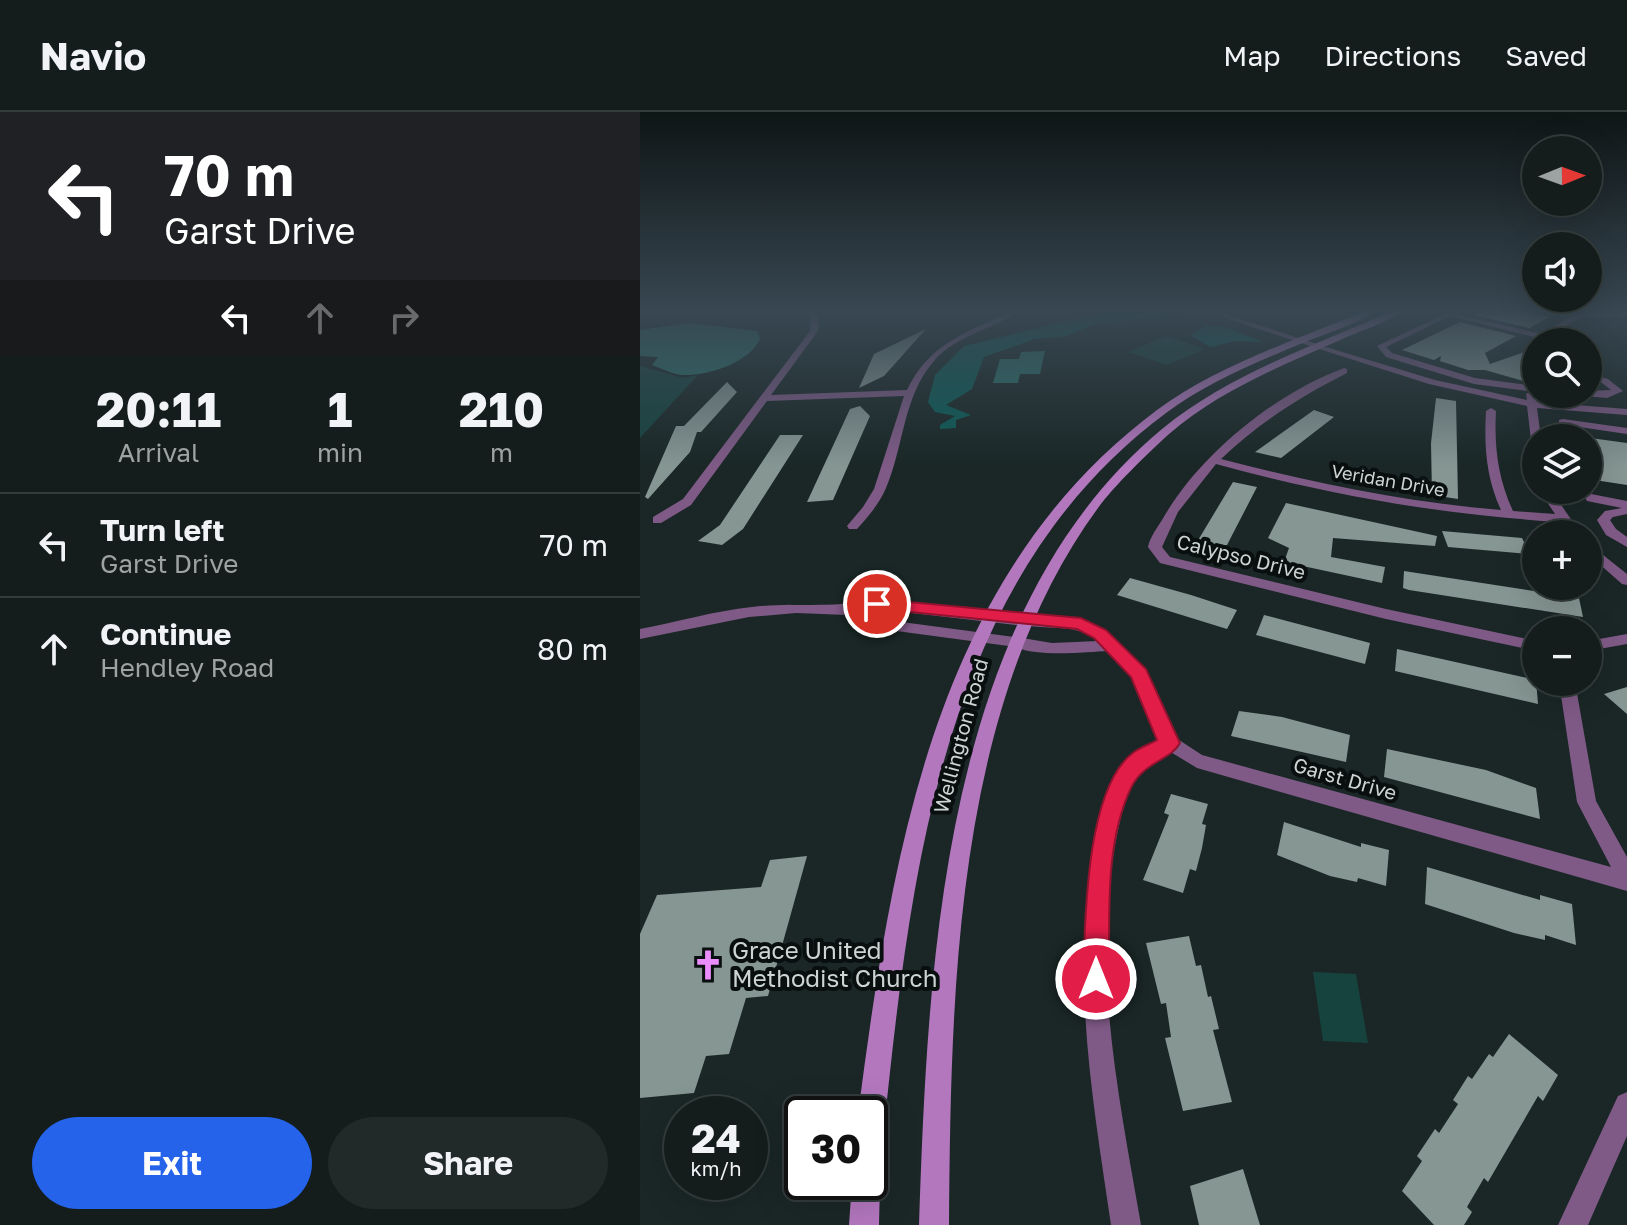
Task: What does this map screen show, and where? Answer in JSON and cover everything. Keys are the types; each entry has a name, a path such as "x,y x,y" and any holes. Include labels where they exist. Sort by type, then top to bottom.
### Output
{"main road":[{"name":"Wellington Road","path":"874,1096 893,943 923,803 947,723 988,617 1050,520 1122,443 1200,387 1253,363"},
{"name":"Wellington Road","path":"934,1225 936,1118 944,987 958,870 983,747 1020,631 1088,511 1163,433 1237,383 1281,363"},
{"path":"864,1225 865,1200"}],"street":[{"path":"657,520 687,502 790,363"},
{"path":"853,526 874,501 912,393 929,363"},
{"path":"1372,363 1435,383 1522,402"},
{"path":"1414,363 1458,377 1522,387"},
{"name":"Calypso Drive","path":"1344,371 1268,413 1239,433 1181,496 1156,541 1158,554 1165,560 1401,618 1522,643"},
{"path":"1602,380 1618,391 1602,395"},
{"path":"764,398 912,393"},
{"path":"1577,408 1622,412 1627,422"},
{"path":"1491,411 1489,435 1495,488 1509,515"},
{"path":"1563,422 1627,431"},
{"name":"Veridan Drive","path":"1213,460 1375,499 1561,518"},
{"path":"1602,501 1627,508"},
{"path":"1553,504 1561,518"},
{"path":"1627,508 1609,514 1603,520 1611,532 1627,543"},
{"path":"1602,559 1627,581"},
{"path":"640,634 762,610 851,610 877,604 988,617 1052,648 1108,646 1122,653 1139,674 1161,732 1170,743 1140,759 1121,785 1106,835 1098,888 1095,958 1098,1022 1126,1225"},
{"path":"851,610 859,621 980,637 1081,624 1100,634 1108,646"},
{"path":"1602,643 1627,639"},
{"path":"1569,696 1587,802 1627,879"},
{"name":"Garst Drive","path":"1170,743 1197,761 1627,879"},
{"path":"1573,1225 1627,1105"}],"shaded area":[{"path":"733,363 704,373 682,375 652,365"},
{"path":"947,363 982,363 972,389 946,405 971,415 956,420 956,428 940,429 940,425 955,416 935,412 928,402 935,375"},
{"path":"999,363 1042,363 1040,374 1020,374 1018,383 993,383"},
{"path":"640,366 683,378 698,375 640,438"},
{"path":"1313,972 1356,974 1368,1043 1323,1041"}],"building":[{"path":"870,363 896,363 884,376 859,388"},
{"path":"1446,363 1522,363 1522,381 1485,370 1468,370"},
{"path":"727,382 737,392 701,432 697,432 690,452 648,499 645,497 676,426 684,426"},
{"path":"1436,398 1456,401 1458,499 1432,495 1431,443"},
{"path":"860,406 870,416 833,500 807,502 850,409"},
{"path":"1314,410 1334,417 1281,458 1255,452"},
{"path":"780,435 803,435 743,529 722,545 698,541 720,525"},
{"path":"1602,440 1627,443 1627,485 1602,481"},
{"path":"1233,482 1257,487 1227,545 1221,553 1194,547"},
{"path":"1286,503 1437,536 1435,546 1333,538 1331,557 1385,567 1382,583 1284,562 1289,548 1268,538"},
{"path":"1442,531 1522,538 1522,553 1448,547"},
{"path":"1404,571 1522,589 1522,600 1579,600 1583,616 1409,590 1403,588"},
{"path":"1130,578 1237,610 1227,629 1117,595"},
{"path":"1264,615 1370,643 1365,664 1256,635"},
{"path":"1397,649 1522,677 1522,696 1537,696 1538,704 1395,671"},
{"path":"1627,687 1627,714 1604,694"},
{"path":"1239,711 1282,717 1350,735 1346,762 1231,736"},
{"path":"1387,749 1486,770 1536,788 1540,819 1384,777"},
{"path":"1171,794 1208,804 1196,871 1190,869 1183,893 1143,880 1169,815 1164,813"},
{"path":"1284,822 1361,847 1361,843 1389,850 1386,886 1358,878 1357,882 1330,876 1277,855"},
{"name":"Grace United Methodist Church","path":"807,856 768,996 746,998 729,1054 706,1056 694,1093 640,1098 640,934 657,895 761,887 770,860"},
{"path":"1427,867 1540,900 1540,895 1572,904 1576,945 1545,935 1545,940 1514,933 1425,904"},
{"path":"1189,936 1196,966 1201,965 1208,997 1211,996 1219,1029 1213,1030 1232,1102 1183,1111 1165,1038 1171,1037 1166,1003 1161,1004 1146,943"},
{"path":"1509,1034 1558,1075 1543,1101 1538,1096 1488,1182 1484,1178 1467,1207 1472,1212 1464,1225 1434,1225 1402,1191 1422,1161 1417,1156 1435,1129 1439,1133 1458,1104 1453,1100 1468,1076 1472,1079 1489,1054 1493,1057"},
{"path":"1243,1169 1260,1225 1199,1225 1190,1186"}],"place":[{"name":"Grace United Methodist Church","path":"708,965"}],"route":[{"path":"877,604 1024,621 1081,624 1100,634 1108,646 1132,662 1161,732 1170,743 1140,759 1121,785 1106,835 1098,888 1096,979"}]}
